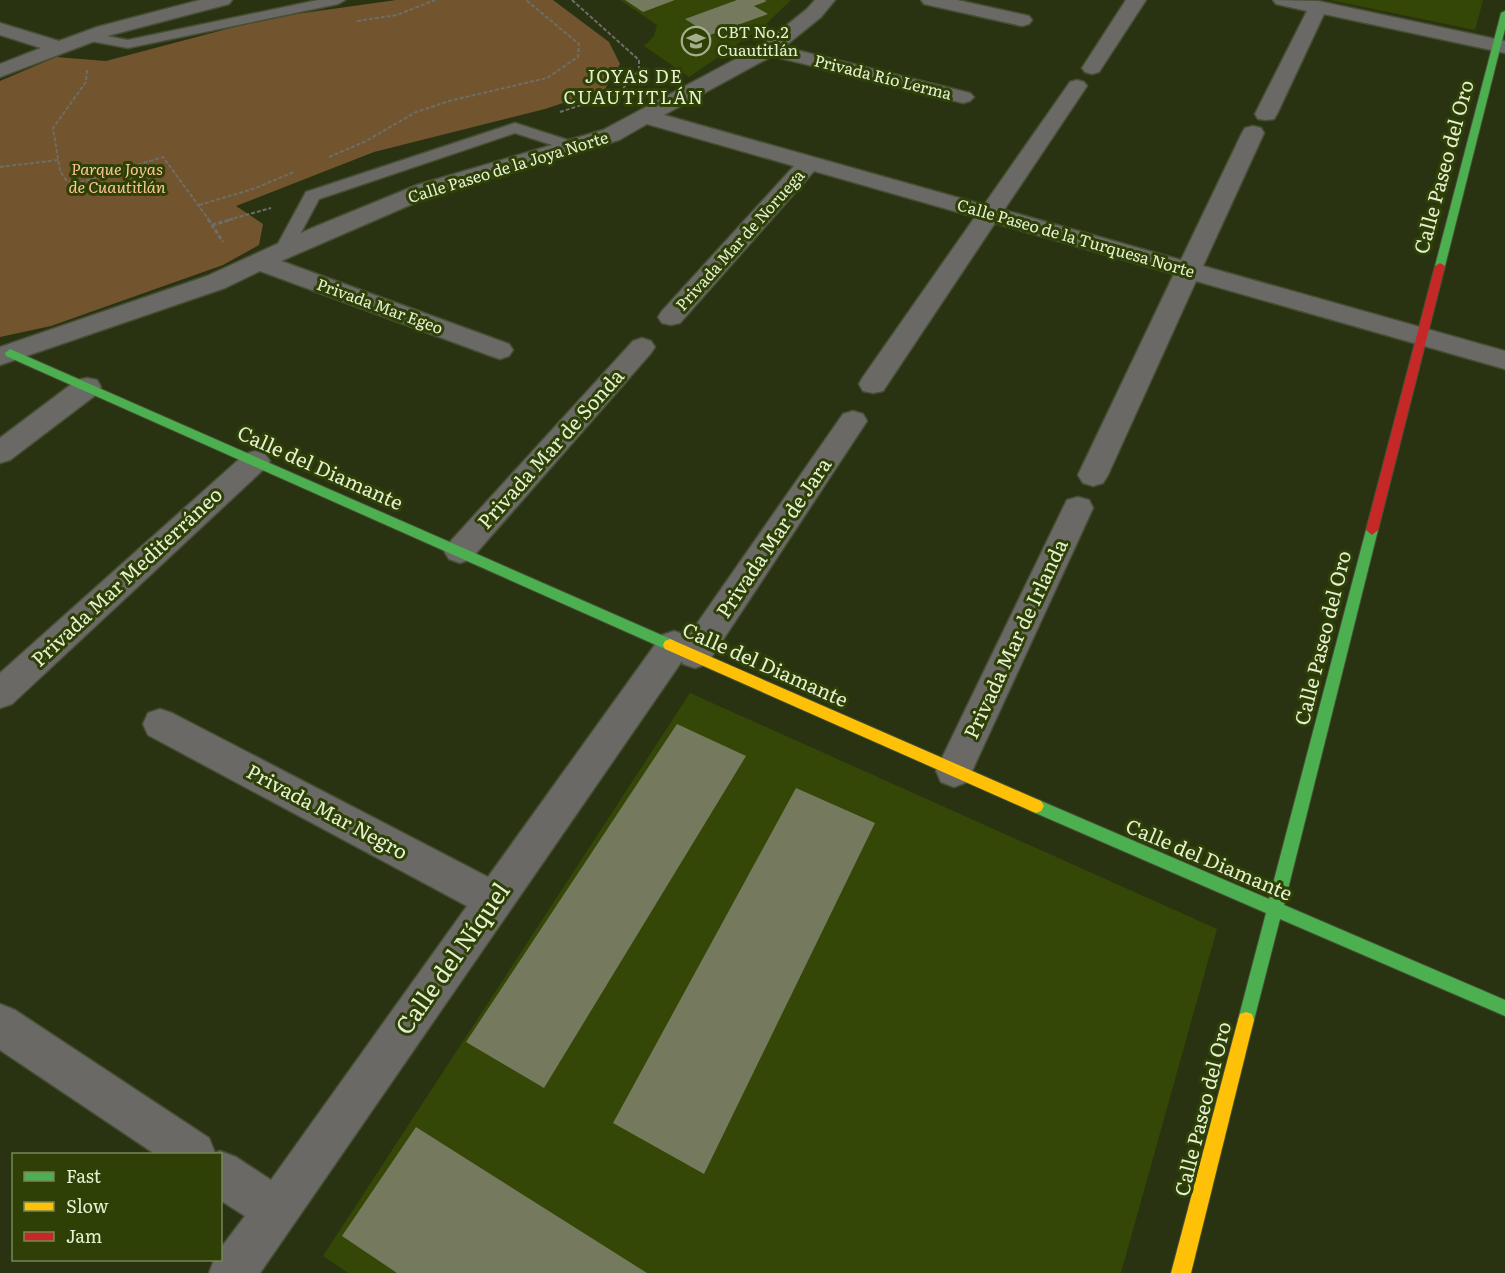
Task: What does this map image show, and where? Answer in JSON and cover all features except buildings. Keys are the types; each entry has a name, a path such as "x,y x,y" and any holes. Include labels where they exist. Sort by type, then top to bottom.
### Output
{"street":[{"path":"0,71 86,38 222,0"},
{"name":"Calle Paseo de la Joya Norte","path":"5,354 216,282 425,190 611,135 769,49 814,13 825,0"},
{"path":"931,0 1022,20"},
{"path":"1092,69 1136,0"},
{"path":"1283,0 1501,46"},
{"path":"1093,475 1259,124 1318,7"},
{"name":"Calle Paseo del Oro","path":"1180,1273 1420,336 1501,46 1505,13"},
{"path":"0,29 60,48"},
{"name":"Privada Río Lerma","path":"769,49 963,96"},
{"path":"873,384 1077,86"},
{"name":"Calle Paseo de la Turquesa Norte","path":"647,117 1505,360"},
{"name":"Privada Mar de Noruega","path":"671,317 810,163"},
{"name":"Privada Mar Egeo","path":"250,267 500,350"},
{"name":"Privada Mar de Sonda","path":"460,551 642,347"},
{"name":"Calle del Diamante","path":"5,354 255,460 954,771 1505,1008"},
{"path":"0,453 87,387"},
{"name":"Privada Mar de Jara","path":"684,650 854,421"},
{"name":"Privada Mar Mediterráneo","path":"0,694 255,460"},
{"name":"Privada Mar de Irlanda","path":"954,771 1078,508"},
{"name":"Calle del Níquel","path":"232,1273 494,900 684,650"},
{"name":"Privada Mar Negro","path":"160,724 494,900"},
{"path":"0,1025 190,1153"},
{"path":"222,1174 276,1210"}],"lane":[{"path":"86,38 128,44 338,0"},
{"path":"284,251 312,195 515,128 571,147"}],"path":[{"path":"324,159 364,142 416,112 449,101 547,78 578,57 579,44 526,0"},
{"path":"515,128 619,93 639,69 639,60 572,0"},
{"path":"86,38 86,82 53,128 60,171 66,180 78,183 163,157 200,205 212,225 250,267"},
{"path":"619,93 630,105 647,117"},
{"path":"0,167 58,160"},
{"path":"200,205 253,189 304,167"},
{"path":"212,225 312,195"}],"shaded area":[{"name":"CBT No.2 Cuautitlán","path":"620,0 791,0 764,26 689,77 644,46 654,36 657,25"},
{"path":"1330,0 1483,0 1475,30"},
{"path":"690,693 1217,929 1121,1273 348,1273 323,1256"}],"green space":[{"name":"Parque Joyas de Cuautitlán","path":"396,0 553,0 609,42 620,64 605,89 545,109 374,152 236,206 263,224 259,245 223,265 51,326 0,337 0,81 56,57 106,61 268,18"}],"traffic: fast":[{"path":"1440,266 1505,13"},
{"path":"10,353 670,645"},
{"path":"1246,1020 1372,530"},
{"path":"1036,806 1505,1008"}],"traffic: slow":[{"path":"670,645 1036,806"},
{"path":"1181,1273 1246,1020"}],"traffic: jam":[{"path":"1372,530 1440,266"}],"place":[{"name":"CBT No.2 Cuautitlán","path":"696,41"}],"district":[{"name":"JOYAS DE CUAUTITLÁN","path":"634,88"}]}
